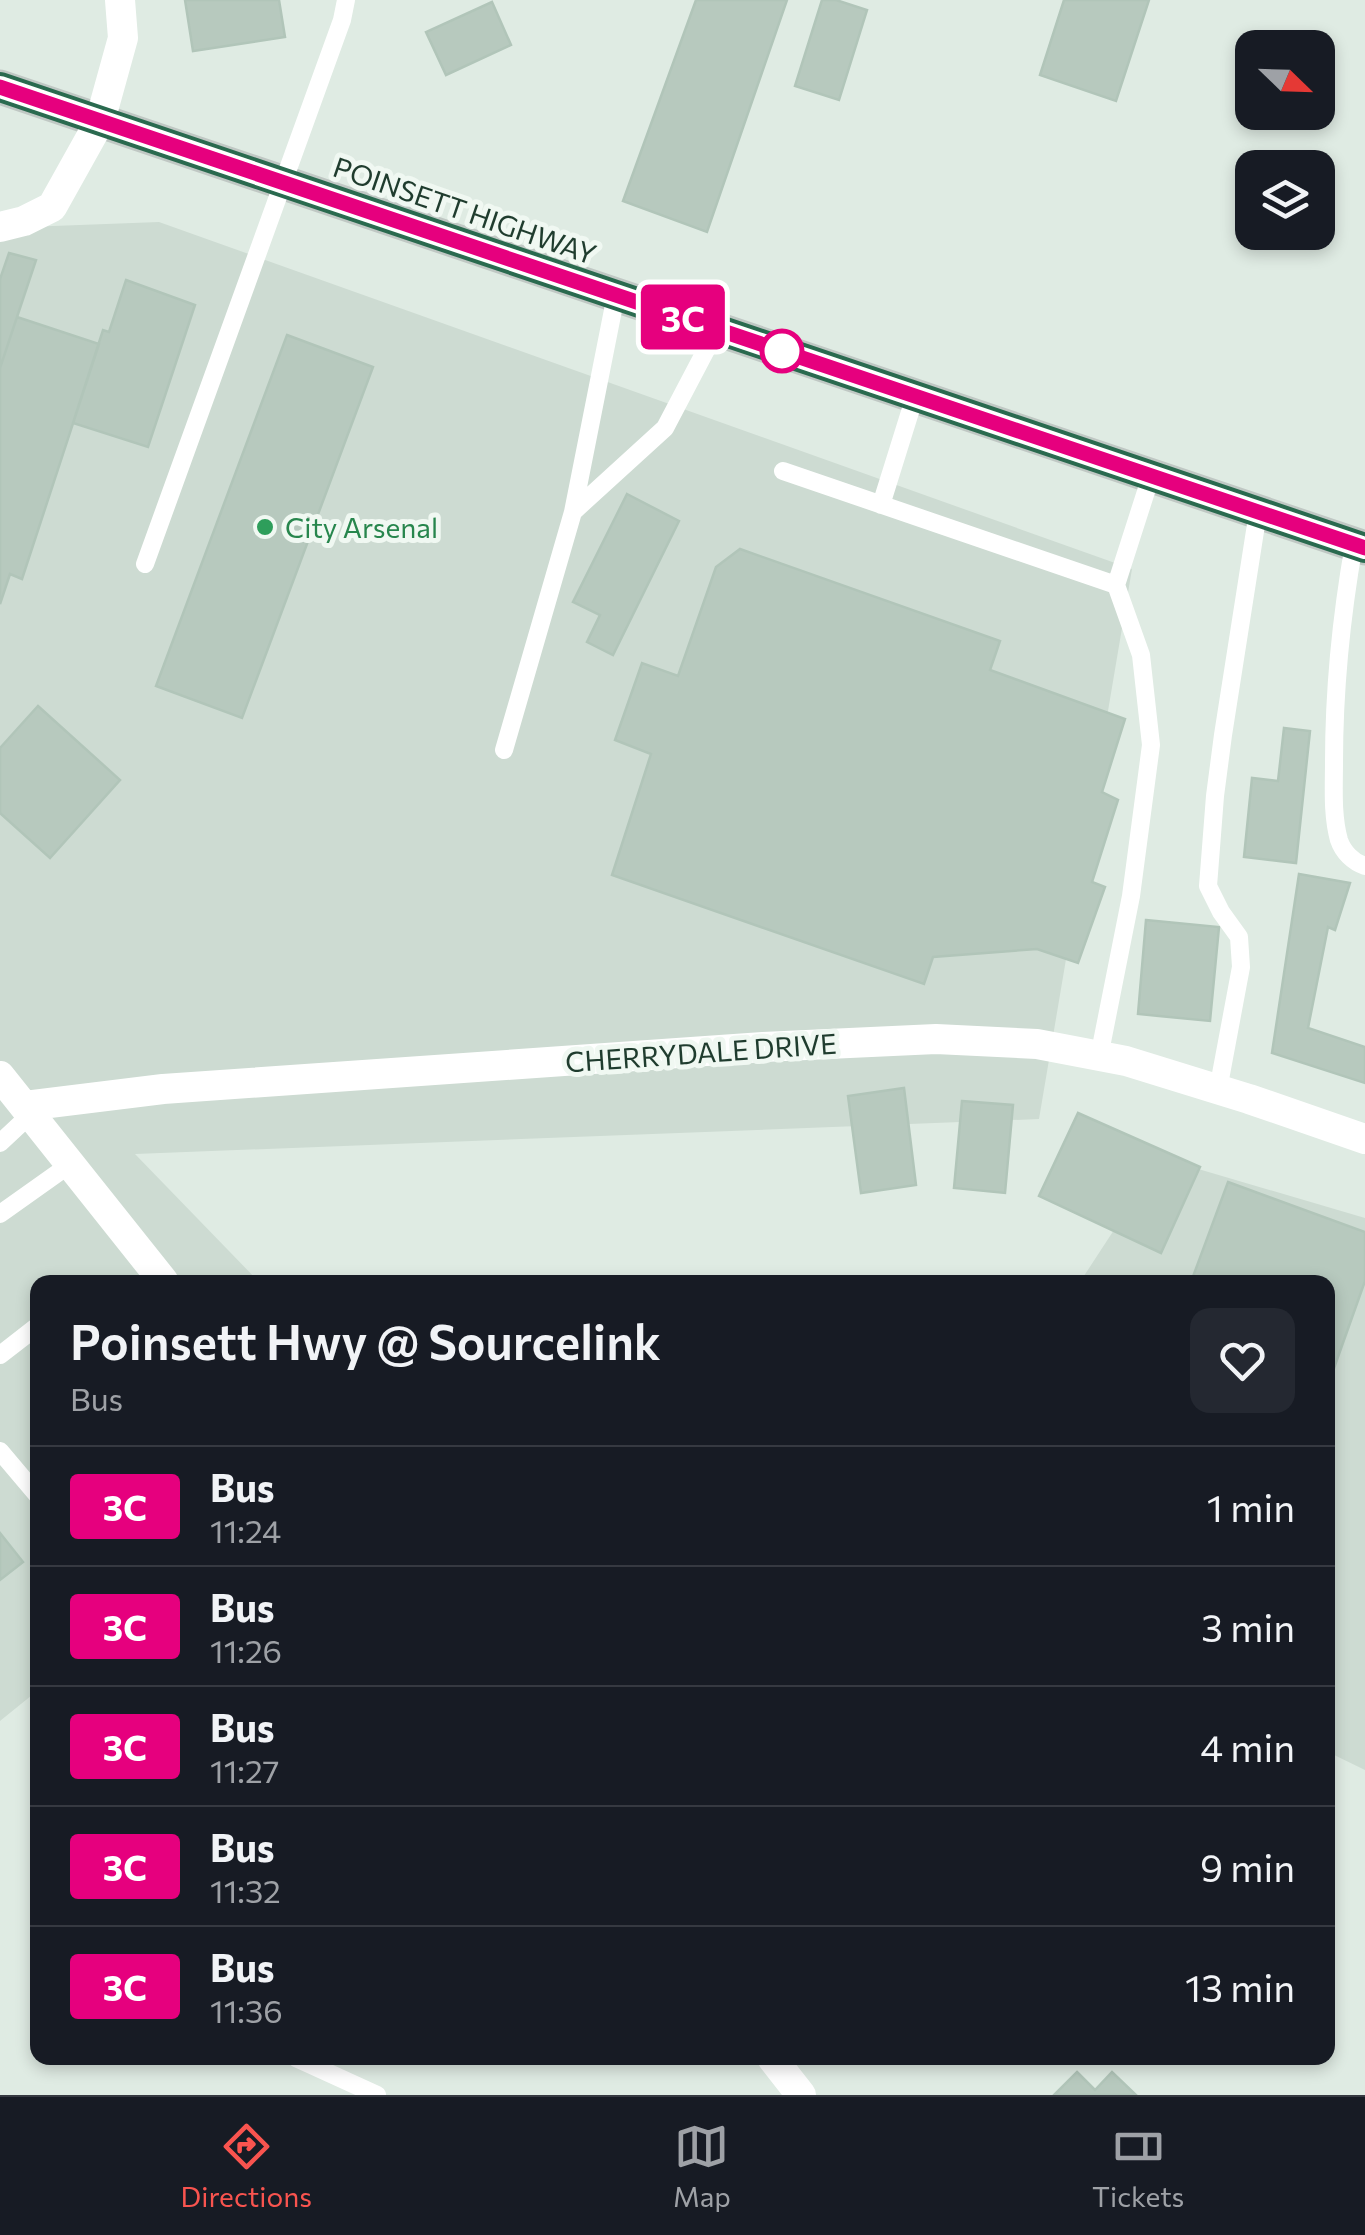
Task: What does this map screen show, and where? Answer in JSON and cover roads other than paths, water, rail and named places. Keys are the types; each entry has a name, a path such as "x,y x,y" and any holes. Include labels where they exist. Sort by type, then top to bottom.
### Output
{"highway":[{"name":"POINSETT HIGHWAY","path":"0,87 1360,546"}],"street":[{"path":"0,226 52,207 100,121 123,38 120,0"},
{"name":"CHERRYDALE DRIVE","path":"28,1110 163,1088 764,1046 936,1039 1037,1044 1126,1062 1365,1140"},
{"path":"0,1076 158,1275"},
{"path":"777,2065 801,2095"}],"lane":[{"path":"146,564 346,0"},
{"path":"504,750 573,512 616,295"},
{"path":"573,512 665,428 718,329"},
{"path":"881,505 915,396"},
{"path":"783,471 1116,584"},
{"path":"1100,1056 1130,896 1151,745 1141,655 1116,584 1152,476"},
{"path":"1218,1090 1242,967 1239,937 1220,912 1208,886 1223,735 1258,512"},
{"path":"1360,546 1342,612 1334,708 1334,811 1340,844 1354,863 1365,866"},
{"path":"0,1143 28,1110"},
{"path":"0,1214 69,1165"},
{"path":"0,1355 30,1332"},
{"path":"0,1451 30,1487"},
{"path":"311,2065 377,2095"}],"place":[{"name":"City Arsenal","path":"265,527"}]}
